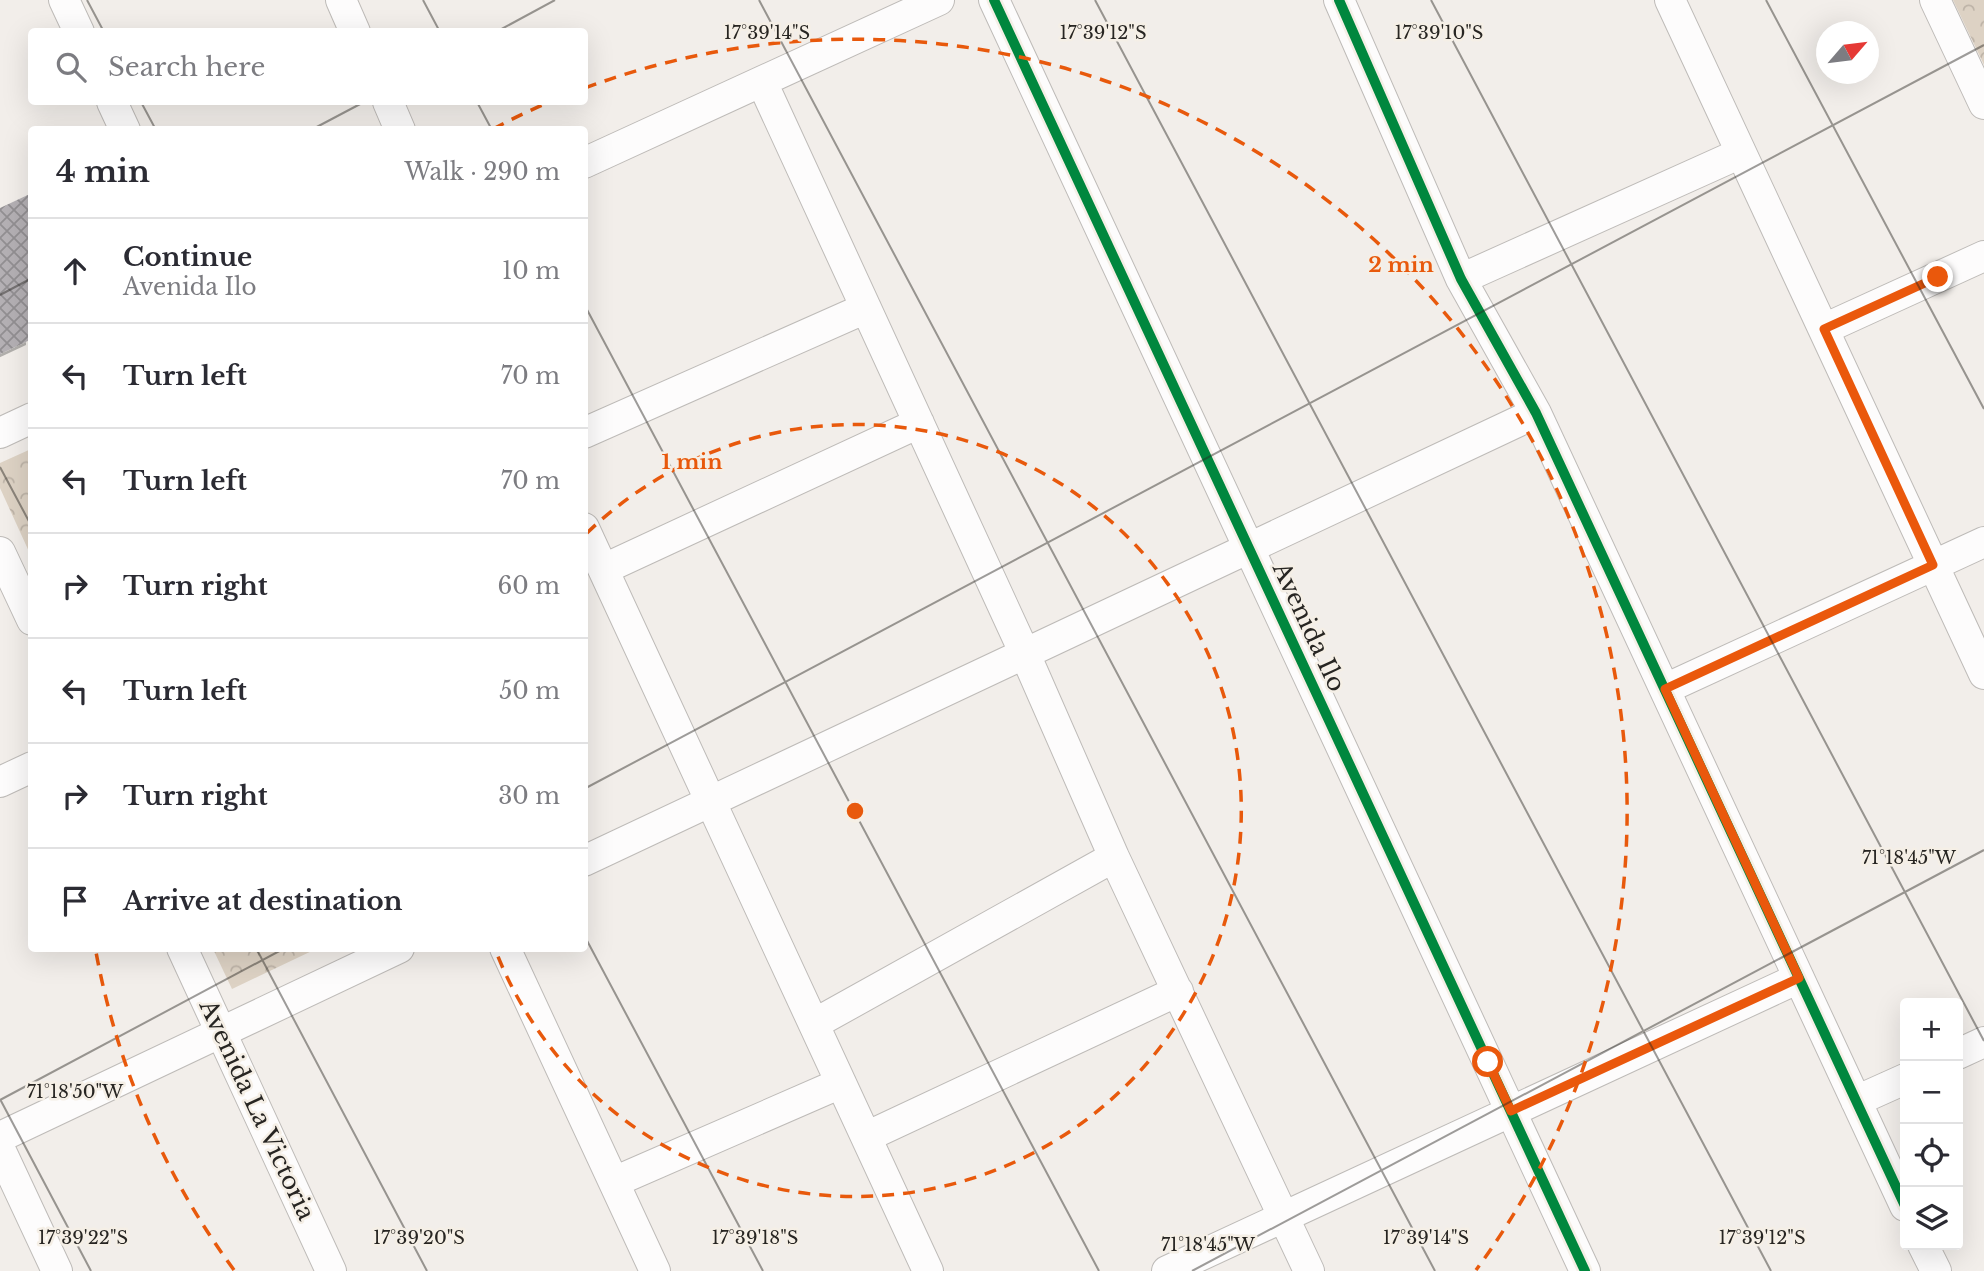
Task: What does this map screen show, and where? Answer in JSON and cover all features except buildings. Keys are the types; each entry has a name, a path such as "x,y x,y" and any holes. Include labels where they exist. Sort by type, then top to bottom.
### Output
{"street":[{"path":"64,0 77,28"},
{"path":"341,0 353,28"},
{"path":"588,161 939,0"},
{"name":"Avenida Ilo","path":"994,0 1585,1271"},
{"path":"1339,0 1461,279 1536,413 1900,1195"},
{"path":"1670,0 1984,674"},
{"path":"1935,0 1984,104"},
{"path":"762,82 1025,654 1114,857 1309,1271"},
{"path":"112,105 123,126"},
{"path":"388,105 398,126"},
{"path":"1461,279 1741,153"},
{"path":"1824,329 1984,256"},
{"path":"588,431 866,308"},
{"path":"588,859 1536,413"},
{"path":"0,433 28,420"},
{"path":"604,569 919,423"},
{"path":"588,536 928,1271"},
{"path":"1665,689 1984,542"},
{"path":"0,552 28,612"},
{"path":"0,782 28,769"},
{"path":"814,1024 1114,857"},
{"name":"Avenida La Victoria","path":"184,952 331,1271"},
{"path":"0,1137 391,952"},
{"path":"507,952 655,1271"},
{"path":"1167,1271 1799,978"},
{"path":"866,1137 1178,991"},
{"path":"1963,1052 1984,1042"},
{"path":"1857,1101 1900,1081"},
{"path":"614,1182 841,1083"},
{"path":"0,1149 57,1271"},
{"path":"1926,1250 1936,1271"}],"green space":[{"path":"1953,0 1984,0 1984,65"},
{"path":"28,450 28,549 0,488 0,463"},
{"path":"214,952 310,952 232,989"}],"cycle path":[{"path":"994,0 1585,1271"},
{"path":"1339,0 1461,279 1536,413 1900,1195"}],"route":[{"path":"1488,1062 1511,1111 1799,978 1665,689 1933,565 1824,329 1938,277"}]}
